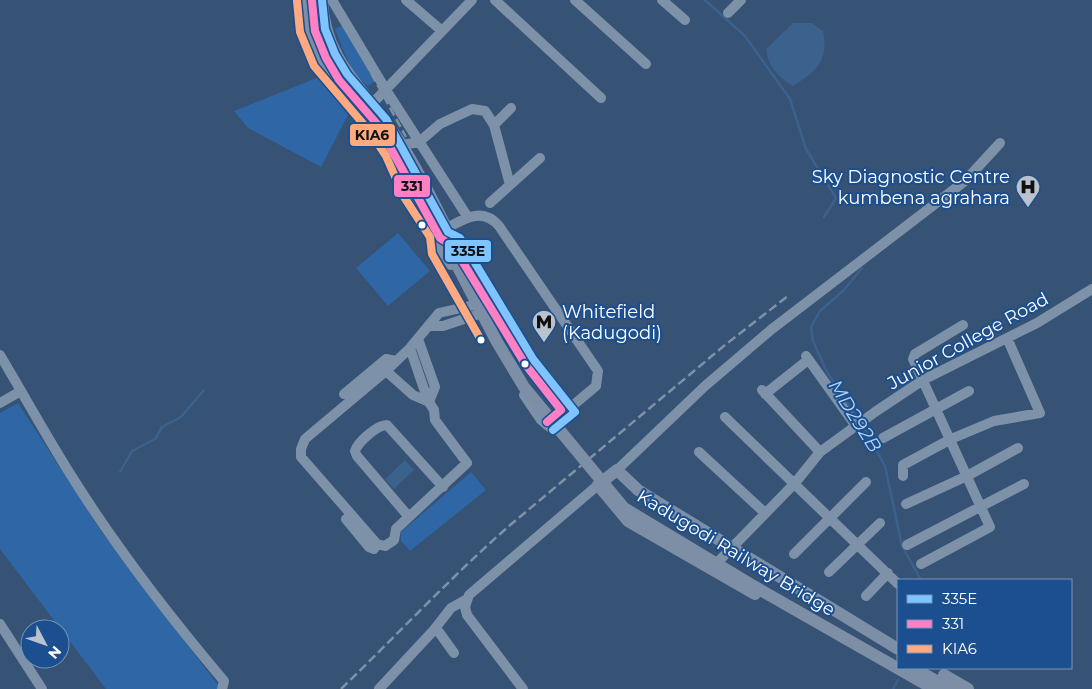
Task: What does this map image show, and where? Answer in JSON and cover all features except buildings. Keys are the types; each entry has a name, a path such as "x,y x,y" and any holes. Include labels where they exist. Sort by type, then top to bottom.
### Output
{"main road":[{"path":"307,0 310,29 323,61 369,107 402,145 447,236 516,364 528,382 627,502 670,530 897,659"},
{"path":"322,0 325,29 335,54 395,152 413,192 447,236"},
{"name":"Kadugodi Railway Bridge","path":"447,236 496,342 524,387 541,410 624,508 750,584 897,668"},
{"path":"897,647 646,495 617,470 598,485 628,521 925,689"},
{"name":"Kadugodi Railway Bridge","path":"899,669 934,689"},
{"path":"915,669 951,689"},
{"path":"933,669 968,689"}],"street":[{"path":"332,0 386,90 467,216"},
{"path":"406,0 442,31"},
{"path":"369,107 472,0"},
{"path":"494,0 601,98"},
{"path":"575,0 646,64"},
{"path":"662,0 685,20"},
{"path":"728,13 741,0"},
{"path":"494,125 511,108"},
{"path":"402,145 419,142 440,124 472,109 485,111 494,125 510,185"},
{"path":"617,470 705,386 772,329 965,181 1000,143"},
{"path":"490,203 540,158"},
{"path":"447,236 460,238 533,359 571,407 575,412 553,430 541,420 510,376 476,309 441,249 447,236 467,216 484,216 500,226 598,371 596,386 571,407"},
{"name":"Junior College Road","path":"710,569 795,483 820,452 923,380 1037,323 1092,289"},
{"path":"410,348 427,397 434,410 435,420 468,463 396,529 396,537 392,543 385,546 377,544 301,457 301,448 305,439 386,371 429,326 443,326 476,309"},
{"path":"921,564 990,527 951,439 914,364 915,354 963,325"},
{"path":"903,476 903,465 951,439 994,421 1040,413 1007,338"},
{"path":"418,339 435,388 427,397"},
{"path":"0,355 74,480 110,535 185,634 224,681 222,689"},
{"path":"820,452 764,392 807,358 856,426"},
{"path":"344,394 386,360 396,361"},
{"path":"386,371 413,395 427,397"},
{"path":"0,403 22,391"},
{"path":"882,438 969,391"},
{"path":"725,417 897,583"},
{"path":"409,517 357,456 355,451 358,444 383,425 386,425 443,487"},
{"path":"906,504 967,476 1018,448"},
{"path":"700,452 765,513"},
{"path":"794,554 829,516 866,482"},
{"path":"907,544 1024,484"},
{"path":"380,689 436,628 451,608 467,599 598,485"},
{"path":"346,519 369,547 374,549 377,544"},
{"path":"830,572 880,524"},
{"path":"866,596 888,573"},
{"path":"467,599 465,607 467,615 524,689"},
{"path":"0,624 42,689"},
{"path":"436,628 454,653"}],"shaded area":[{"path":"793,23 812,23 823,31 824,50 815,70 793,86 783,79 771,66 766,49"},
{"path":"344,24 377,80 368,86 352,67 335,29"},
{"path":"319,77 348,115 321,167 248,128 234,111"},
{"path":"398,233 430,271 388,306 356,268"},
{"path":"18,403 101,531 221,689 106,689 70,641 70,619 53,619 0,549 0,413"},
{"path":"405,460 414,470 394,489 385,479"},
{"path":"471,472 486,490 410,551 401,541 401,532"}],"waterway":[{"name":"MD292B","path":"705,0 745,36 790,99 806,149 836,198 824,217"},
{"name":"MD292B","path":"858,419 827,372 813,341 811,327 820,311 844,290 862,268"},
{"path":"120,472 132,451 155,439 162,427 181,417 204,390"},
{"name":"MD292B","path":"862,424 885,466 902,546 920,579"},
{"name":"MD292B","path":"893,689 898,680"}],"railway":[{"path":"365,62 406,137"},
{"path":"341,689 445,586 509,526 725,345 788,296"}],"transit line":[{"name":"335E","path":"322,0 325,29 335,54 347,74 386,119 448,232 460,238 533,359 575,412 553,430"},
{"name":"KIA6","path":"297,1 300,32 314,66 371,133 386,156 404,197 430,237 432,254 481,340"},
{"name":"331","path":"312,1 315,31 326,58 339,80 378,125 440,238 453,246 525,364 561,410 547,422"}],"place":[{"name":"Sky Diagnostic Centre kumbena agrahara","path":"1028,208"},
{"name":"Whitefield (Kadugodi)","path":"544,343"}]}
